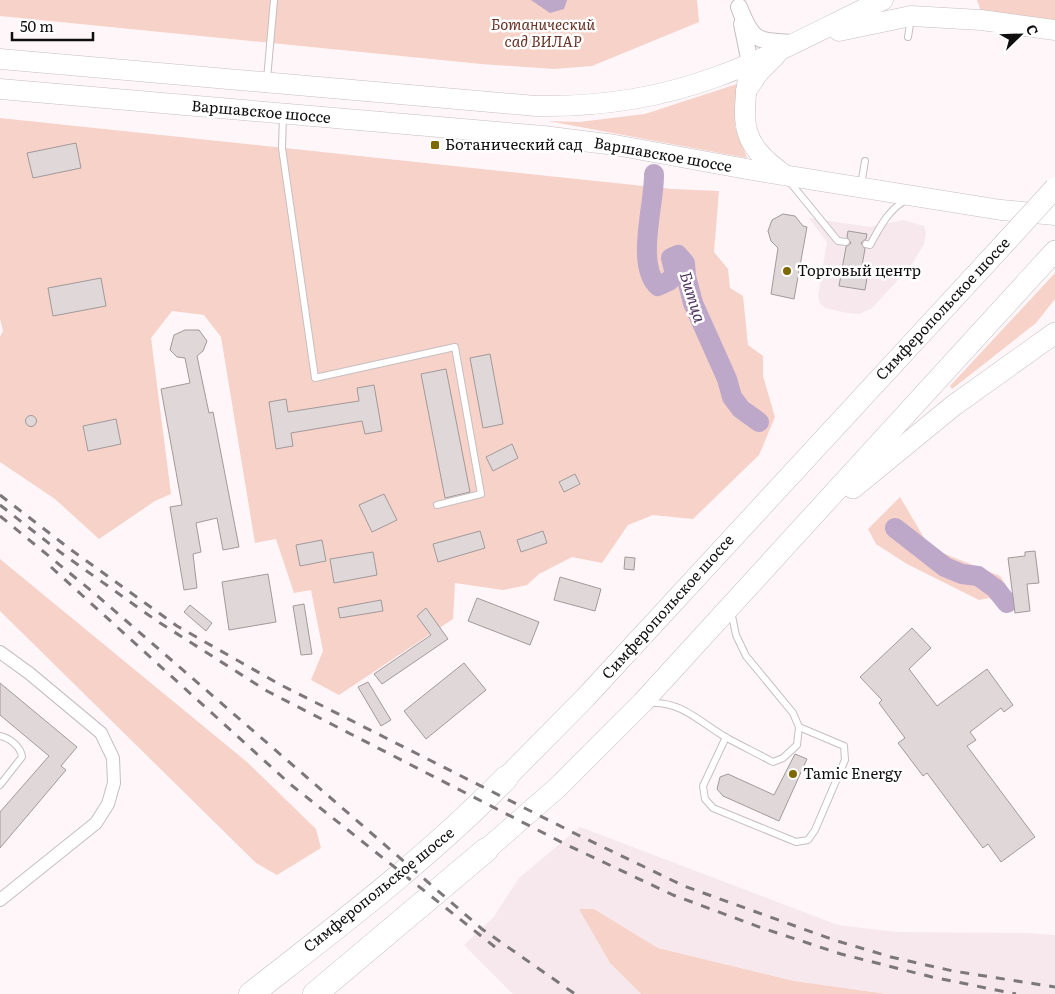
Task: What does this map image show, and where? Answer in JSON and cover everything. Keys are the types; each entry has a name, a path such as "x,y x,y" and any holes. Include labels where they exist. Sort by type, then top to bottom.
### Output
{"highway":[{"name":"Симферопольское шоссе","path":"251,994 470,816 585,698 1055,188"},
{"path":"315,994 558,787 642,703 1055,252"},
{"path":"736,602 879,466 998,372 1055,333"}],"main road":[{"name":"Варшавское шоссе","path":"0,59 397,96 556,107 594,104 660,93 701,82 795,43 882,0"},
{"path":"746,91 770,60 795,43 867,24 911,16 981,20 1055,30"},
{"path":"750,63 744,114 749,138 764,160 783,175"},
{"name":"Варшавское шоссе","path":"0,89 534,135 606,144 1001,210 1055,215"}],"street":[{"path":"738,4 748,30 754,36 771,42 795,43"},
{"path":"738,4 750,63"},
{"path":"0,652 29,673 101,733 113,758 114,783 108,804 96,823 0,900"}],"lane":[{"path":"267,83 274,0"},
{"path":"908,37 911,16"},
{"path":"283,114 282,148 315,378 455,347 481,494 437,505"},
{"path":"861,186 865,161"},
{"path":"783,175 838,241 846,242"},
{"path":"866,244 870,245 881,224 896,206 915,195"},
{"path":"642,703 663,702 684,709 726,737 773,762 783,758 797,744 799,728 793,713 746,656 736,635 736,602"},
{"path":"726,737 703,786 705,799 713,808 796,842 808,840 815,830 845,760 844,746 799,728"},
{"path":"0,736 19,748 22,757 0,785"}],"shaded area":[{"path":"531,0 567,0 564,9 550,13"},
{"path":"809,218 870,227 903,220 924,226 926,233 924,244 910,267 872,308 859,314 847,313 825,308 820,303 818,296 827,242"},
{"path":"580,827 838,925 896,932 1055,935 1055,994 887,994 794,981 658,948 594,909 580,909 610,963 641,994 513,994 464,945 493,918 519,878"}],"green space":[{"name":"Ботанический сад ВИЛАР","path":"0,0 697,0 699,22 592,66 554,69 481,64 0,16"},
{"path":"977,0 1055,0 1055,22 981,12"},
{"path":"737,84 735,127 747,158 548,121 579,122 645,114"},
{"path":"0,118 672,189 719,191 714,252 728,269 730,288 743,296 748,345 763,356 763,376 775,417 759,455 693,519 653,515 628,525 602,563 572,557 539,574 527,585 503,590 455,583 453,619 339,695 311,680 323,651 311,590 294,593 276,539 255,543 221,337 204,315 172,311 151,338 171,494 155,501 99,539 55,499 0,462 0,337 3,331 0,319"},
{"path":"1055,273 1055,299 1036,323 952,389 950,386"},
{"path":"900,497 930,548 1000,576 1006,585 1003,608 989,598 979,600 907,564 876,544 868,529"},
{"path":"0,559 247,762 316,829 321,848 277,875 256,863 0,611"},
{"path":"579,909 594,909 658,948 794,981 887,994 641,994 610,963"}],"building":[{"path":"76,143 81,168 33,178 27,153"},
{"name":"Торговый центр","path":"783,214 795,216 803,226 807,227 794,299 771,294 778,248 771,241 768,231 772,220"},
{"path":"848,231 867,234 866,239 861,243 865,249 861,271 868,272 865,290 839,286 846,247 851,243 847,237"},
{"path":"101,278 106,306 53,316 48,288"},
{"path":"185,330 199,330 207,341 203,351 197,356 209,413 213,412 239,547 223,550 217,518 196,523 201,552 193,554 197,588 184,590 170,507 182,505 161,389 190,383 185,358 177,357 170,350 174,335"},
{"path":"490,354 503,424 483,428 470,358"},
{"path":"446,369 470,492 445,498 421,374"},
{"path":"374,385 382,431 365,434 362,421 291,433 293,446 276,449 269,402 286,399 288,412 359,401 357,388"},
{"path":"29,416 33,416 36,421 35,425 29,426 26,423 26,419"},
{"path":"116,419 121,444 88,451 83,426"},
{"path":"512,444 518,458 493,471 486,457"},
{"path":"575,474 580,484 564,492 559,482"},
{"path":"384,494 397,520 372,532 359,505"},
{"path":"480,531 485,548 438,562 433,544"},
{"path":"543,531 547,543 521,552 517,540"},
{"path":"322,540 326,561 300,566 296,545"},
{"path":"1035,551 1039,583 1027,584 1030,611 1015,613 1008,558 1025,556 1025,552"},
{"path":"373,552 377,575 334,583 330,559"},
{"path":"625,557 635,558 634,570 624,569"},
{"path":"268,574 276,622 229,630 222,582"},
{"path":"560,577 601,589 595,611 554,600"},
{"path":"477,598 539,622 530,645 468,621"},
{"path":"381,600 383,611 340,618 338,608"},
{"path":"304,604 312,654 301,655 293,606"},
{"path":"190,605 212,623 206,631 184,612"},
{"path":"426,608 448,639 382,684 374,674 431,635 417,616"},
{"path":"912,628 931,648 909,669 937,706 987,669 1013,705 1004,712 1001,708 970,732 976,740 967,746 1035,837 1001,862 988,844 983,848 927,773 923,776 898,743 905,738 879,703 882,700 860,677"},
{"path":"464,663 486,690 426,739 404,711"},
{"path":"368,682 391,720 381,726 358,687"},
{"path":"0,683 77,747 61,766 66,770 0,848 0,812 49,756 0,715"},
{"path":"795,754 807,759 779,821 723,796 717,789 720,777 728,774 774,795"}],"waterway":[{"name":"Битца","path":"654,174 647,249 651,276 658,286 669,281 675,274 671,258 678,255 685,263 686,276 693,303 727,379 732,397 741,409 759,422"},
{"name":"Битца","path":"895,528 945,567 962,574 978,576 996,589 1007,603"}],"railway":[{"path":"0,495 70,549 177,626 279,684 576,834 684,886 834,940 891,957 953,971 1055,987"},
{"path":"0,505 60,552 157,621 267,691 565,844 673,895 762,928 841,954 932,977 1016,994"},
{"path":"0,516 94,593 482,929 575,994"},
{"path":"51,567 290,784 495,947"}],"place":[{"name":"Ботанический сад","path":"435,145"},
{"name":"Торговый центр","path":"787,271"},
{"name":"Tamic Energy","path":"793,774"}]}
